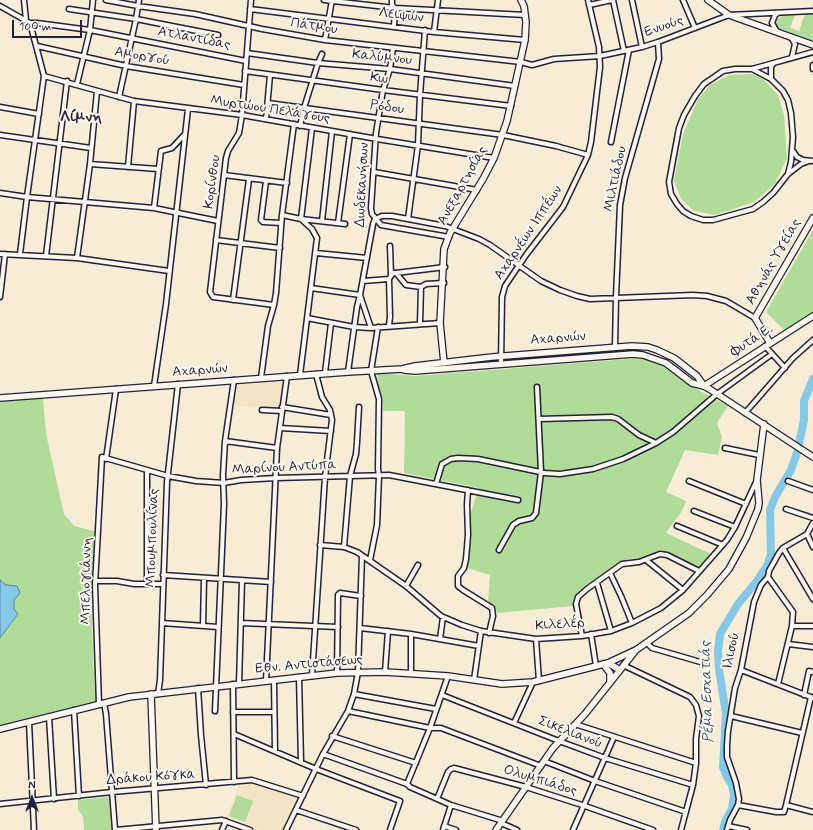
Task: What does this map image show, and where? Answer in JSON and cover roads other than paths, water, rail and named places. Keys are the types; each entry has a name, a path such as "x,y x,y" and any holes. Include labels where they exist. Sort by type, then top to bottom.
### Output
{"street":[{"path":"20,254 44,76 37,46 28,22 24,0"},
{"path":"76,84 90,30 93,0"},
{"name":"Πάτμου","path":"106,0 195,14 279,33 325,40 521,62"},
{"path":"119,97 139,0"},
{"path":"245,0 251,0"},
{"name":"Κορίνθου","path":"232,300 213,297 210,292 228,151 238,137 242,115 251,0"},
{"path":"324,0 395,8 525,16"},
{"path":"392,0 392,5 395,8 394,26"},
{"path":"434,32 438,0"},
{"name":"Ανεξαρτησίας","path":"444,363 440,323 444,249 453,229 477,190 494,158 503,135 511,106 514,86 521,62 525,40 525,16 521,0"},
{"name":"Αχαρνέων Ιππέων","path":"501,364 503,291 518,265 563,207 588,155 597,95 600,56 588,0"},
{"path":"589,5 612,0 627,50 612,142"},
{"path":"632,0 642,47"},
{"path":"683,0 695,28"},
{"path":"708,0 729,15 813,45"},
{"path":"325,40 332,1"},
{"name":"Ατλαντίδας","path":"0,6 28,22 38,22 90,30 246,60"},
{"path":"69,9 136,19 218,35"},
{"name":"Λειψών","path":"250,9 434,32 525,40"},
{"path":"777,32 774,27 773,18 775,14 782,11"},
{"name":"Ενυούς","path":"521,62 532,64 554,59 600,56 642,47 729,15 782,11 813,11"},
{"path":"408,219 418,145 425,30"},
{"path":"791,37 795,44 792,57"},
{"name":"Μιλτιάδου","path":"616,347 616,297 620,205 625,178 658,59 658,42"},
{"name":"Αμοργού","path":"37,46 126,66 244,85"},
{"name":"Δωδεκανήσων","path":"348,372 354,327 375,219 371,208 378,118 383,90 390,70 393,48"},
{"path":"811,161 801,164 788,174 773,193 753,209 713,220 703,220 692,216 683,210 671,194 668,182 679,128 689,104 704,84 723,71 752,69 813,52"},
{"name":"Καλύμνου","path":"247,53 318,63 390,70 514,86"},
{"path":"300,126 312,80 322,54"},
{"path":"771,79 771,67 774,64"},
{"path":"812,65 813,69"},
{"path":"752,69 771,79 783,91 788,100 791,113 793,150 792,162 788,174"},
{"name":"Κω","path":"245,71 511,106"},
{"path":"266,119 270,75"},
{"name":"Μυρτώου Πελάγους","path":"44,76 67,81 134,101 242,115 332,132 494,158"},
{"path":"46,256 67,81"},
{"path":"77,258 90,164 97,91"},
{"path":"128,167 134,101"},
{"name":"Ρόδου","path":"268,103 503,135 556,146 588,155"},
{"path":"0,107 39,114"},
{"path":"154,386 166,304 188,109"},
{"path":"261,378 268,326 276,293 281,223 294,124"},
{"path":"301,219 312,128"},
{"path":"322,221 332,132"},
{"path":"154,208 161,151 172,148 185,133"},
{"path":"338,223 350,134"},
{"path":"0,135 91,148"},
{"path":"793,150 797,157 803,160 811,161"},
{"path":"90,164 158,169"},
{"path":"374,172 477,190"},
{"path":"224,176 287,183"},
{"path":"249,179 232,300 274,305"},
{"path":"266,181 261,218 263,222 281,223"},
{"path":"0,193 52,200 154,208 218,221"},
{"path":"282,215 301,219 345,224"},
{"path":"449,237 381,225 375,219 382,216 408,219 453,229 479,239 541,281 577,296 590,298 680,294 707,296 726,301 755,318 772,354 785,368"},
{"name":"Αθηνάς Υγείας","path":"755,318 813,218"},
{"path":"300,375 317,238 312,229 301,219"},
{"path":"216,240 280,248"},
{"path":"389,325 390,246"},
{"path":"316,252 367,258"},
{"path":"0,297 2,254 77,258 170,271"},
{"path":"363,281 390,277 396,273 444,267"},
{"path":"396,273 406,285 421,287 426,284 443,283"},
{"path":"420,324 421,287"},
{"path":"311,288 360,295 371,328"},
{"name":"Φυτά Ε.","path":"704,386 813,316"},
{"path":"307,318 354,327 371,328 389,325 440,323"},
{"path":"325,373 331,323"},
{"path":"370,560 377,525 379,476 379,399 372,371 378,327"},
{"path":"745,413 804,347 813,340"},
{"name":"Αχαρνών","path":"0,398 116,388 402,369 415,366 501,356 640,346 662,352 681,362 697,376 704,386"},
{"name":"Αχαρνών","path":"402,369 415,371 638,354 659,360 692,383 704,386 813,457"},
{"path":"436,484 442,464 451,459 458,458 478,459 541,472 560,474 592,469 623,460 656,443 673,432 717,394 772,354"},
{"path":"312,676 325,477 332,420 328,406 322,397 316,374"},
{"path":"266,681 278,448 287,376"},
{"path":"215,711 224,504 223,475 225,441 234,380"},
{"name":"Μπουμπουλίνας","path":"158,694 160,680 167,482 178,384"},
{"path":"499,550 516,522 535,516 541,472 538,387"},
{"name":"Μπελογιάννη","path":"115,830 106,714 102,703 95,581 104,458 116,388"},
{"path":"344,547 350,476 356,454 359,407"},
{"path":"262,410 282,409 331,415"},
{"path":"539,419 612,417 618,419 640,435 656,443"},
{"path":"496,830 559,741 585,714 636,650 693,608 707,595 729,569 746,538 758,508 757,480 764,424"},
{"path":"280,428 331,431"},
{"path":"225,441 278,448"},
{"path":"725,448 759,455"},
{"name":"Μαρίνου Αντύπα","path":"104,458 168,476 196,481 224,483 241,480 276,478 394,475 407,479 518,500"},
{"path":"147,584 148,470"},
{"name":"Κιλελέρ","path":"320,545 344,547 370,560 406,586 438,614 462,625 489,633 536,639 582,636 611,631 632,623 661,608 684,590 723,545 735,527 757,480"},
{"path":"689,481 746,504"},
{"path":"788,481 813,490"},
{"path":"468,490 468,535 466,558 464,568 458,576 458,586 492,608 493,616 489,633"},
{"path":"786,509 813,518"},
{"path":"694,511 735,527"},
{"path":"813,523 807,534 784,548 813,599"},
{"path":"677,526 723,545"},
{"path":"807,534 813,547"},
{"name":"Ιλισού","path":"738,805 739,799 737,788 727,757 728,731 735,688 741,670 754,602 761,585 768,577 769,571 779,553 784,548"},
{"path":"582,636 576,600 587,588 597,583 622,564 646,560 660,554 667,555 700,571"},
{"path":"286,830 332,736 348,711 354,694 358,672 362,596 362,556"},
{"path":"646,560 684,590"},
{"path":"406,586 418,565"},
{"path":"610,573 632,623"},
{"path":"163,575 204,579 271,582"},
{"path":"768,577 793,612 792,626 778,684"},
{"path":"203,626 204,579"},
{"path":"95,581 117,581 134,584 163,584"},
{"path":"234,782 234,712 241,623 242,581"},
{"path":"597,583 611,631"},
{"path":"337,673 338,594 362,596"},
{"path":"440,639 444,617"},
{"path":"162,623 218,627"},
{"path":"241,623 338,627"},
{"path":"792,626 813,626"},
{"path":"360,628 411,634 479,646"},
{"path":"385,672 388,631"},
{"path":"474,680 481,631"},
{"path":"411,634 412,673"},
{"path":"591,634 596,666"},
{"path":"514,724 536,681 536,639"},
{"path":"647,643 652,648 704,663"},
{"path":"788,644 813,647"},
{"name":"Εθν. Αντιστάσεως","path":"0,729 130,697 337,673 412,673 448,676 502,684 536,681 606,663 636,650"},
{"path":"606,663 693,699 699,716 696,739 696,763 693,785 681,830"},
{"path":"606,663 610,675 609,683"},
{"path":"741,670 812,698 802,733 784,812 776,812 738,805 728,828 747,830"},
{"path":"804,695 809,671 813,672"},
{"path":"407,784 430,728 448,676"},
{"path":"299,677 301,762"},
{"path":"274,680 275,751"},
{"path":"198,688 206,785"},
{"path":"151,694 156,828"},
{"path":"354,694 436,709"},
{"name":"Σικελιανού","path":"442,695 605,758 693,785"},
{"path":"74,710 79,796"},
{"path":"348,711 430,728 441,728 686,812"},
{"path":"234,712 274,712"},
{"path":"731,716 802,733"},
{"path":"49,717 54,799"},
{"path":"29,722 34,830"},
{"path":"576,724 696,763"},
{"path":"234,734 316,769 400,801 390,830"},
{"path":"332,736 416,763"},
{"path":"573,830 596,781 614,737"},
{"path":"323,754 407,784 410,787 451,805 502,822 517,830"},
{"name":"Ολυμπιάδος","path":"437,799 451,769 454,768 526,787 653,830"},
{"name":"Δράκου Κόγκα","path":"0,804 154,788 257,781 303,796"},
{"path":"451,805 443,828 456,830"},
{"path":"786,806 813,812"},
{"path":"296,810 356,830"},
{"path":"115,830 156,828 216,820 226,821 250,830"},
{"path":"222,830 226,821"}],"water":[{"path":"0,580 6,585 17,586 20,593 14,600 14,609 18,614 0,638"}],"waterway":[{"name":"Ρέμα Εσχατιάς","path":"799,444 804,420 804,401 813,379"},
{"name":"Ρέμα Εσχατιάς","path":"723,830 725,822 732,809 734,795 732,785 723,767 726,714 719,669 718,651 720,634 738,604 767,566 771,554 770,510 775,497 791,470 798,450"}],"district":[{"name":"Λίμνη","path":"81,118"}]}
